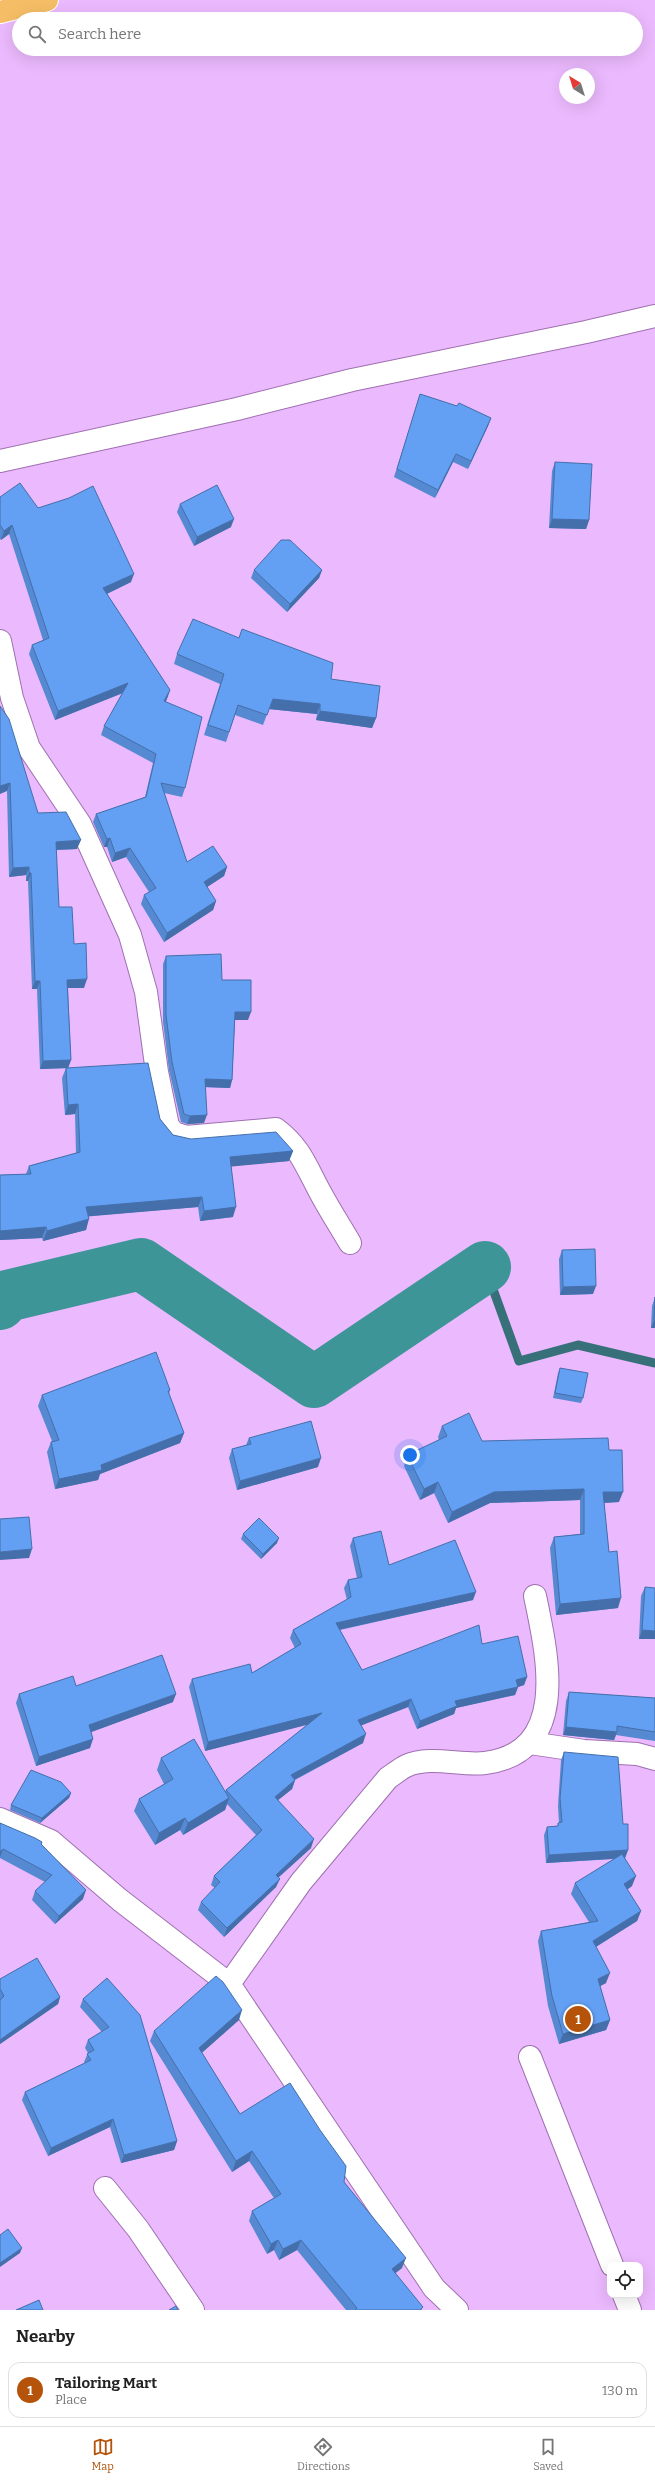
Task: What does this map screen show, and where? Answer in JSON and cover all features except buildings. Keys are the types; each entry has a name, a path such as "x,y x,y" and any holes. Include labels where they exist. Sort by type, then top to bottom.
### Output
{"highway":[{"path":"0,12 47,0"}],"street":[{"path":"0,460 229,411 352,380 586,332 655,316"},
{"path":"0,641 12,698 29,748 80,824 130,935 146,992 156,1072 164,1118 168,1126 174,1133 186,1137 276,1129 289,1139 302,1155 319,1191 350,1242"},
{"path":"229,1984 301,1882 388,1778 407,1766 433,1762 485,1763 510,1756 530,1743 541,1724 548,1690 546,1649 535,1596"},
{"path":"530,1743 584,1751 637,1754 655,1759"},
{"path":"0,1819 51,1841 120,1900 229,1984 434,2288 457,2310"},
{"path":"530,2057 611,2262"},
{"path":"106,2188 138,2229 193,2310"},
{"path":"625,2298 630,2310"}],"waterway":[{"path":"0,1304 7,1296 141,1264 314,1382 485,1267"},
{"path":"485,1267 519,1361 578,1345 655,1363"}],"place":[{"name":"Tailoring Mart","path":"578,2019"}]}
